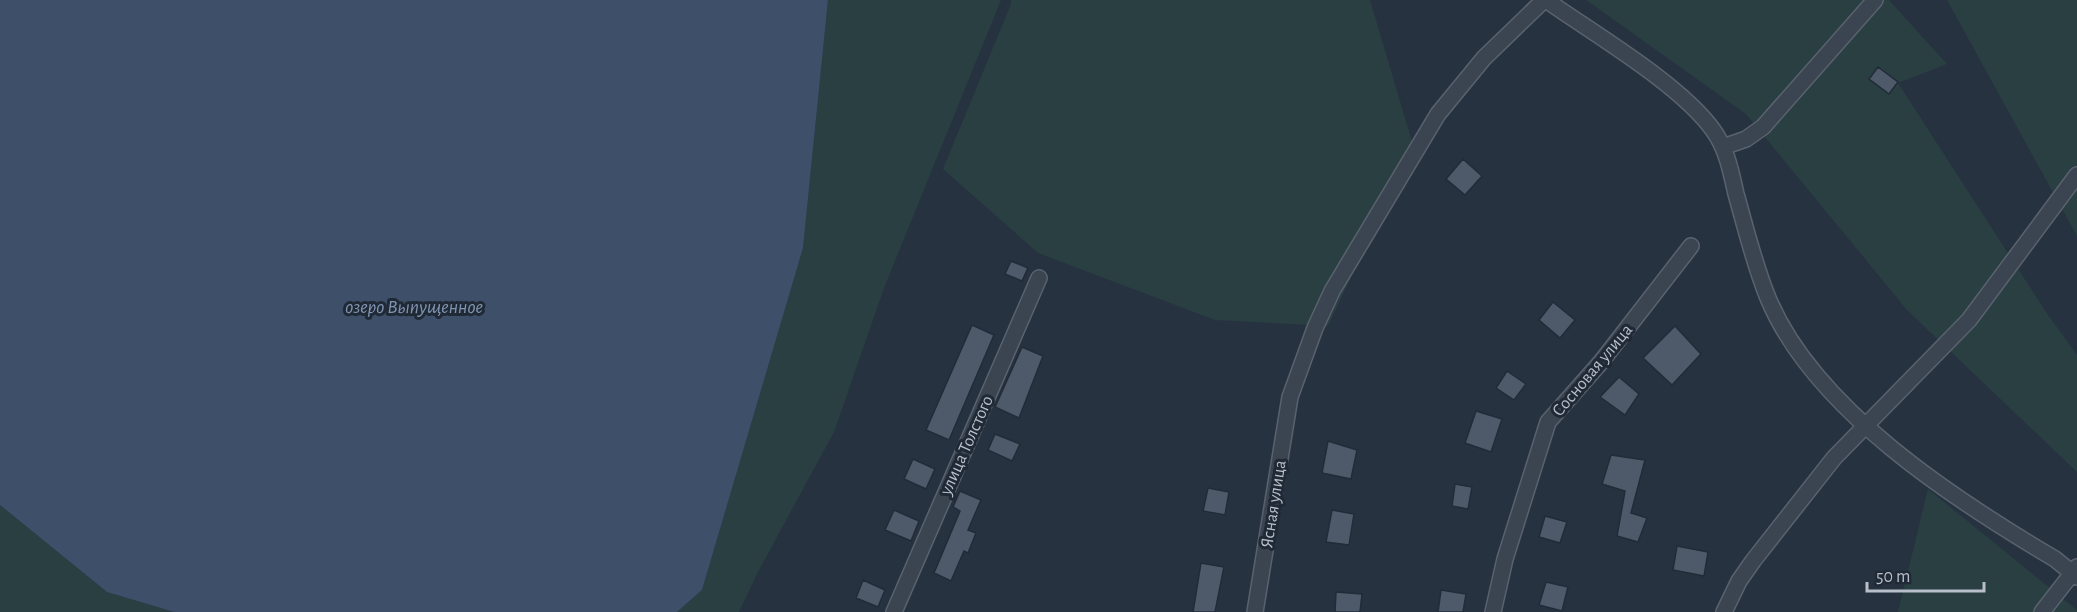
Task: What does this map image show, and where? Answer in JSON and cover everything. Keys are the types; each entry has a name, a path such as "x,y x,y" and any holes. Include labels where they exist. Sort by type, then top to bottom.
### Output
{"street":[{"path":"1545,0 1663,82 1699,113 1723,147 1760,275 1781,325 1811,368 1897,455 2075,573 2042,612"},
{"name":"Ясная улица","path":"1256,612 1290,397 1311,337 1332,291 1419,142 1460,85 1484,58 1545,0"},
{"path":"1723,147 1746,139 1763,127 1875,0"},
{"path":"1724,612 1739,581 1753,561 1834,458 1969,320 2077,175"},
{"name":"Сосновая улица","path":"1493,612 1505,559 1548,422 1601,362 1691,246"},
{"name":"улица Толстого","path":"894,612 1039,278"}],"green space":[{"path":"828,0 1001,0 884,288 834,432 758,572 739,612 677,612 702,590 803,248"},
{"path":"1011,0 1370,0 1413,145 1328,326 1215,320 1038,253 943,169"},
{"path":"1586,0 1889,0 1947,64 1898,83 2046,312 2077,355 2077,472 1907,310 1746,114"},
{"path":"1947,0 2077,0 2077,236"},
{"path":"1928,489 2077,610 2077,612 1898,612"},
{"path":"0,505 107,592 174,612 0,612"}],"water":[{"name":"озеро Выпущенное","path":"0,0 828,0 803,248 702,590 677,612 174,612 107,592 0,505"}],"building":[{"path":"1878,67 1898,82 1889,94 1869,79"},
{"path":"1463,159 1482,176 1465,195 1446,179"},
{"path":"1011,261 1028,268 1022,281 1005,274"},
{"path":"1553,302 1575,320 1560,338 1539,320"},
{"path":"972,325 994,335 949,440 926,430"},
{"path":"1675,326 1701,354 1672,385 1643,358"},
{"path":"1022,347 1043,356 1019,418 995,407"},
{"path":"1507,371 1526,384 1514,400 1496,388"},
{"path":"1619,377 1639,394 1625,415 1600,397"},
{"path":"1476,411 1502,419 1491,452 1465,443"},
{"path":"995,434 1020,444 1012,461 988,450"},
{"path":"1328,441 1357,450 1351,479 1322,473"},
{"path":"1611,455 1645,460 1631,513 1647,518 1638,542 1617,536 1625,491 1602,484"},
{"path":"913,459 935,469 926,489 904,479"},
{"path":"1455,484 1472,487 1468,509 1452,506"},
{"path":"1208,488 1229,492 1225,515 1203,511"},
{"path":"960,491 981,500 968,530 976,533 968,553 964,551 951,581 934,573 960,511 953,507"},
{"path":"894,510 919,521 911,541 885,530"},
{"path":"1332,510 1354,514 1349,545 1326,542"},
{"path":"1545,516 1567,522 1560,543 1539,537"},
{"path":"1677,546 1708,552 1704,576 1673,570"},
{"path":"1201,563 1224,567 1215,612 1193,612"},
{"path":"863,580 885,590 878,607 856,598"},
{"path":"1546,582 1568,587 1562,611 1539,605"},
{"path":"1441,590 1466,594 1463,612 1438,612"},
{"path":"1336,592 1362,594 1360,612 1335,612"}]}
